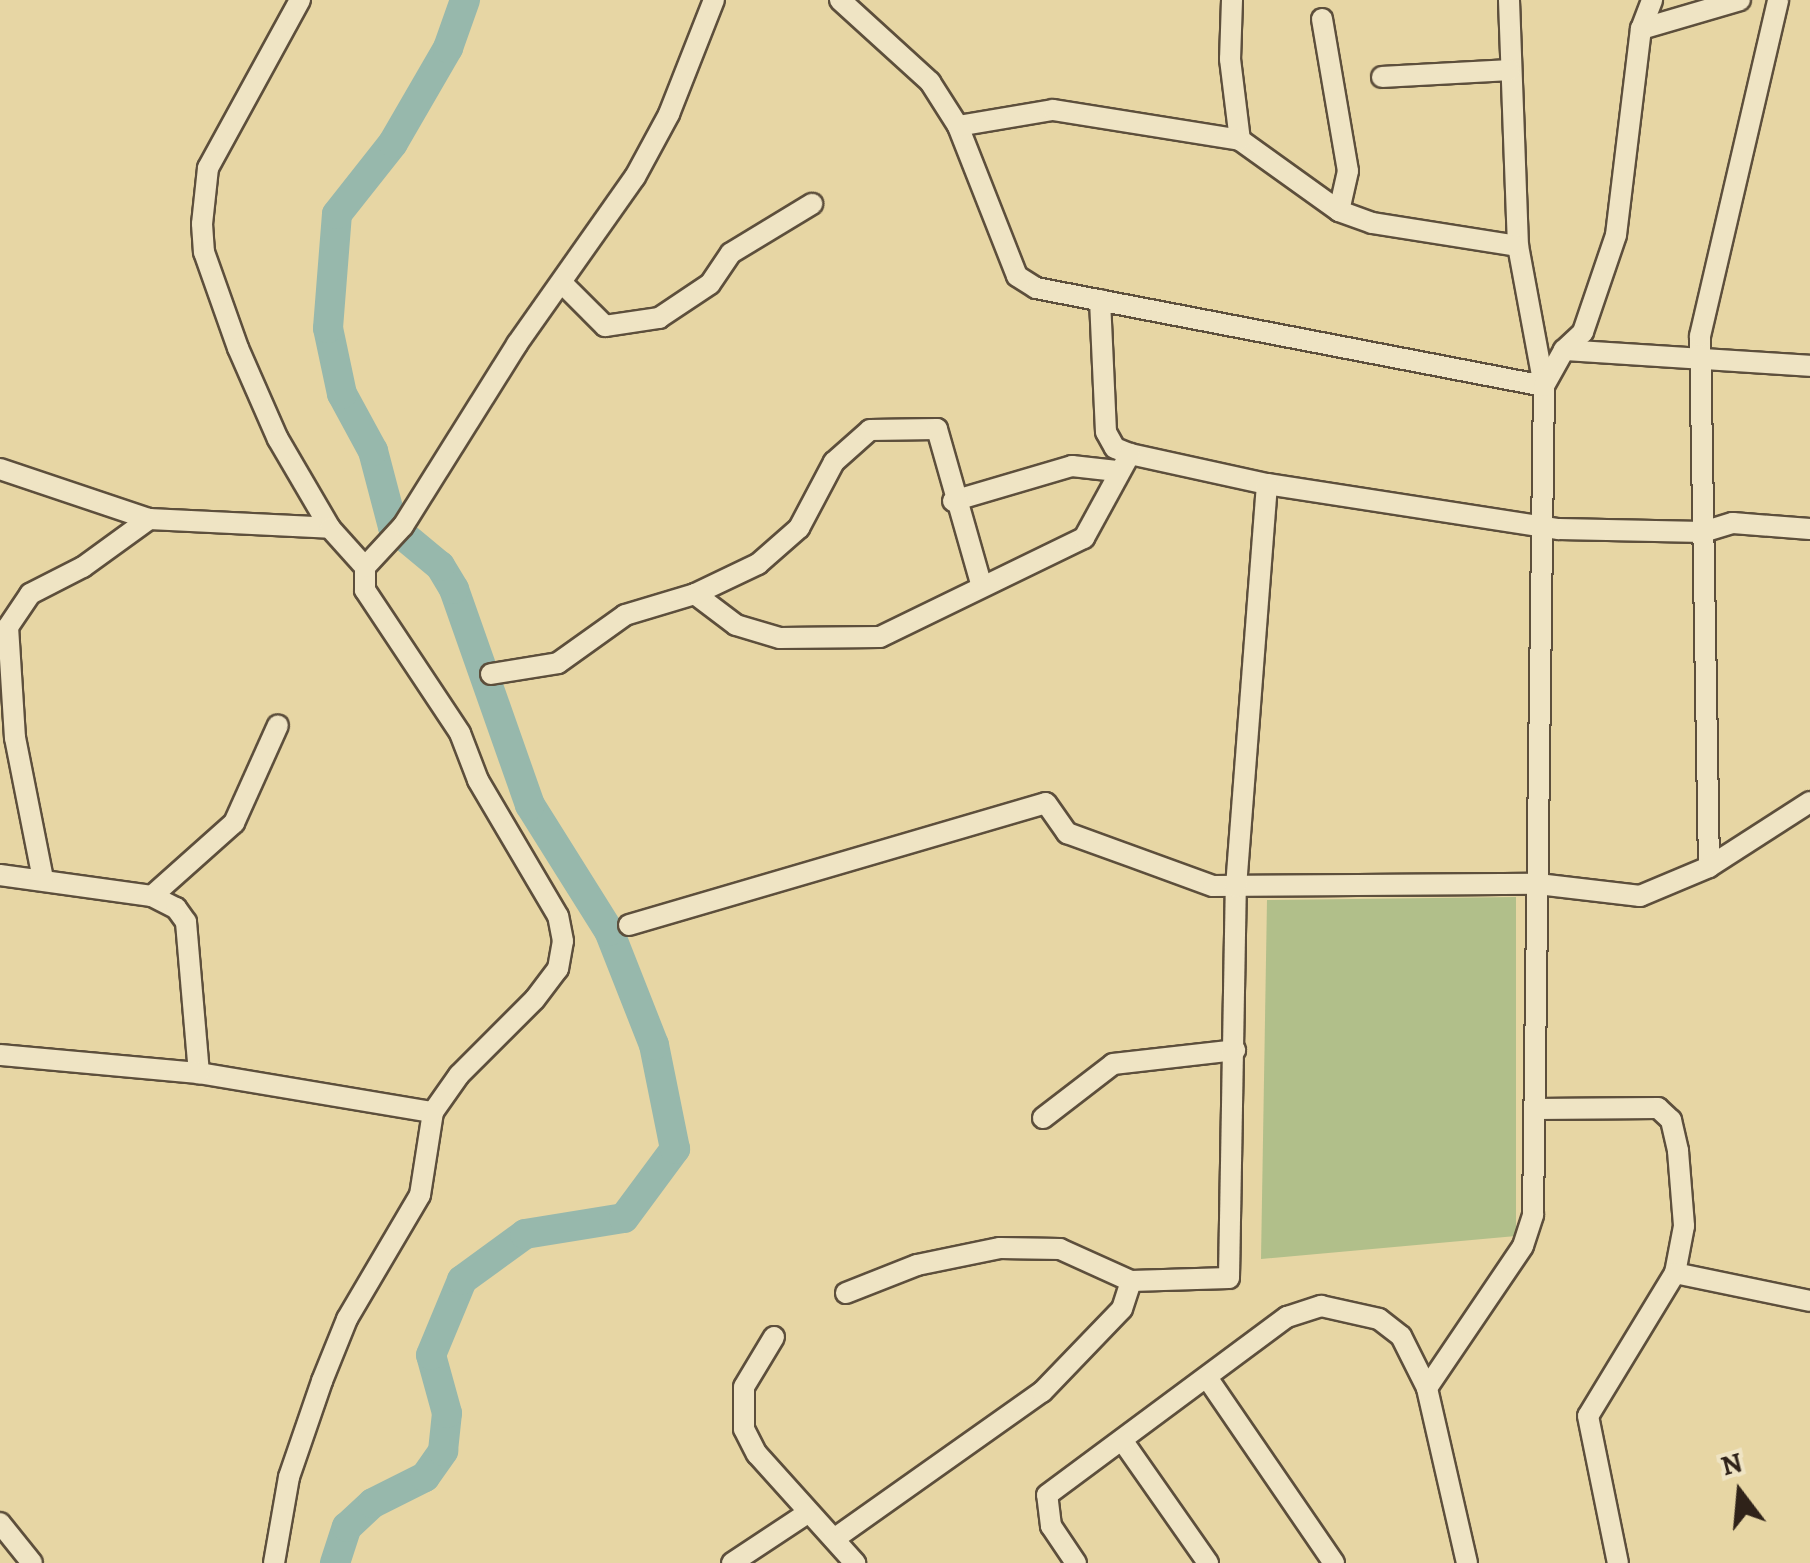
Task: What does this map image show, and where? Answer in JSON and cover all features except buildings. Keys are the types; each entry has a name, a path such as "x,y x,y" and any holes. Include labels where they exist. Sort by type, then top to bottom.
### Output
{"street":[{"path":"300,0 208,168 202,224 204,252 238,348 278,439 330,528 365,567"},
{"path":"274,1563 289,1476 322,1381 356,1303 420,1195 433,1112 459,1074 535,999 558,969 564,941 558,916 478,780 444,704 365,590 365,567 396,532 635,177 669,114 714,0"},
{"path":"840,0 902,51 958,126 1016,276 1036,288 1544,386"},
{"path":"1232,0 1230,58 1240,140"},
{"path":"1427,1388 1524,1246 1533,1215 1538,884 1537,522 1544,386 1518,246 1509,0"},
{"path":"1544,386 1564,350 1584,332 1616,235 1641,29 1652,0"},
{"path":"1641,29 1740,0"},
{"path":"1709,867 1700,359 1703,313 1778,0"},
{"path":"1322,19 1348,171 1339,211"},
{"path":"1382,77 1510,70"},
{"path":"958,126 1053,110 1240,140 1339,211 1372,223 1518,246"},
{"path":"562,283 605,326 659,318 710,284 731,252 784,226 812,204"},
{"path":"1100,300 1106,432 1124,462"},
{"path":"1564,350 1810,366"},
{"path":"491,674 558,663 626,615 695,594 758,564 798,528 834,462 870,430 937,429 952,501 981,584"},
{"path":"695,594 736,625 824,642 880,637 923,621 981,584 1084,538 1124,462"},
{"path":"952,501 1072,466 1124,462 1537,522 1559,529 1703,532 1733,523 1810,529"},
{"path":"0,469 148,519 330,528"},
{"path":"846,1294 917,1265 1000,1248 1060,1250 1131,1281 1230,1278 1236,887 1267,484"},
{"path":"43,878 13,722 8,627 30,594 83,568 148,519"},
{"path":"152,896 234,823 278,725"},
{"path":"629,925 1046,803 1077,837 1204,883 1236,887 1538,884 1640,896 1709,867 1810,802"},
{"path":"0,875 152,896 186,922 198,1073"},
{"path":"1043,1118 1113,1064 1235,1050"},
{"path":"0,1055 198,1073 433,1112"},
{"path":"1536,1109 1666,1113 1683,1198 1674,1273 1588,1416 1618,1563"},
{"path":"1674,1273 1810,1301"},
{"path":"834,1539 1042,1392 1122,1309 1131,1281"},
{"path":"1076,1563 1051,1526 1046,1495 1287,1317 1320,1306 1351,1309 1390,1328 1427,1388 1467,1563"},
{"path":"774,1337 744,1387 744,1429 855,1563"},
{"path":"1208,1379 1334,1563"},
{"path":"1122,1440 1208,1563"},
{"path":"732,1563 810,1512"},
{"path":"0,1522 32,1563"}],"green space":[{"path":"1516,897 1516,1236 1261,1259 1267,900"}],"waterway":[{"path":"335,1563 347,1527 373,1503 425,1477 443,1451 447,1413 431,1355 462,1280 525,1234 624,1218 675,1149 654,1045 609,931 530,805 454,589 440,566 393,527 373,451 342,394 328,328 337,214 393,143 448,48 465,0"}]}
